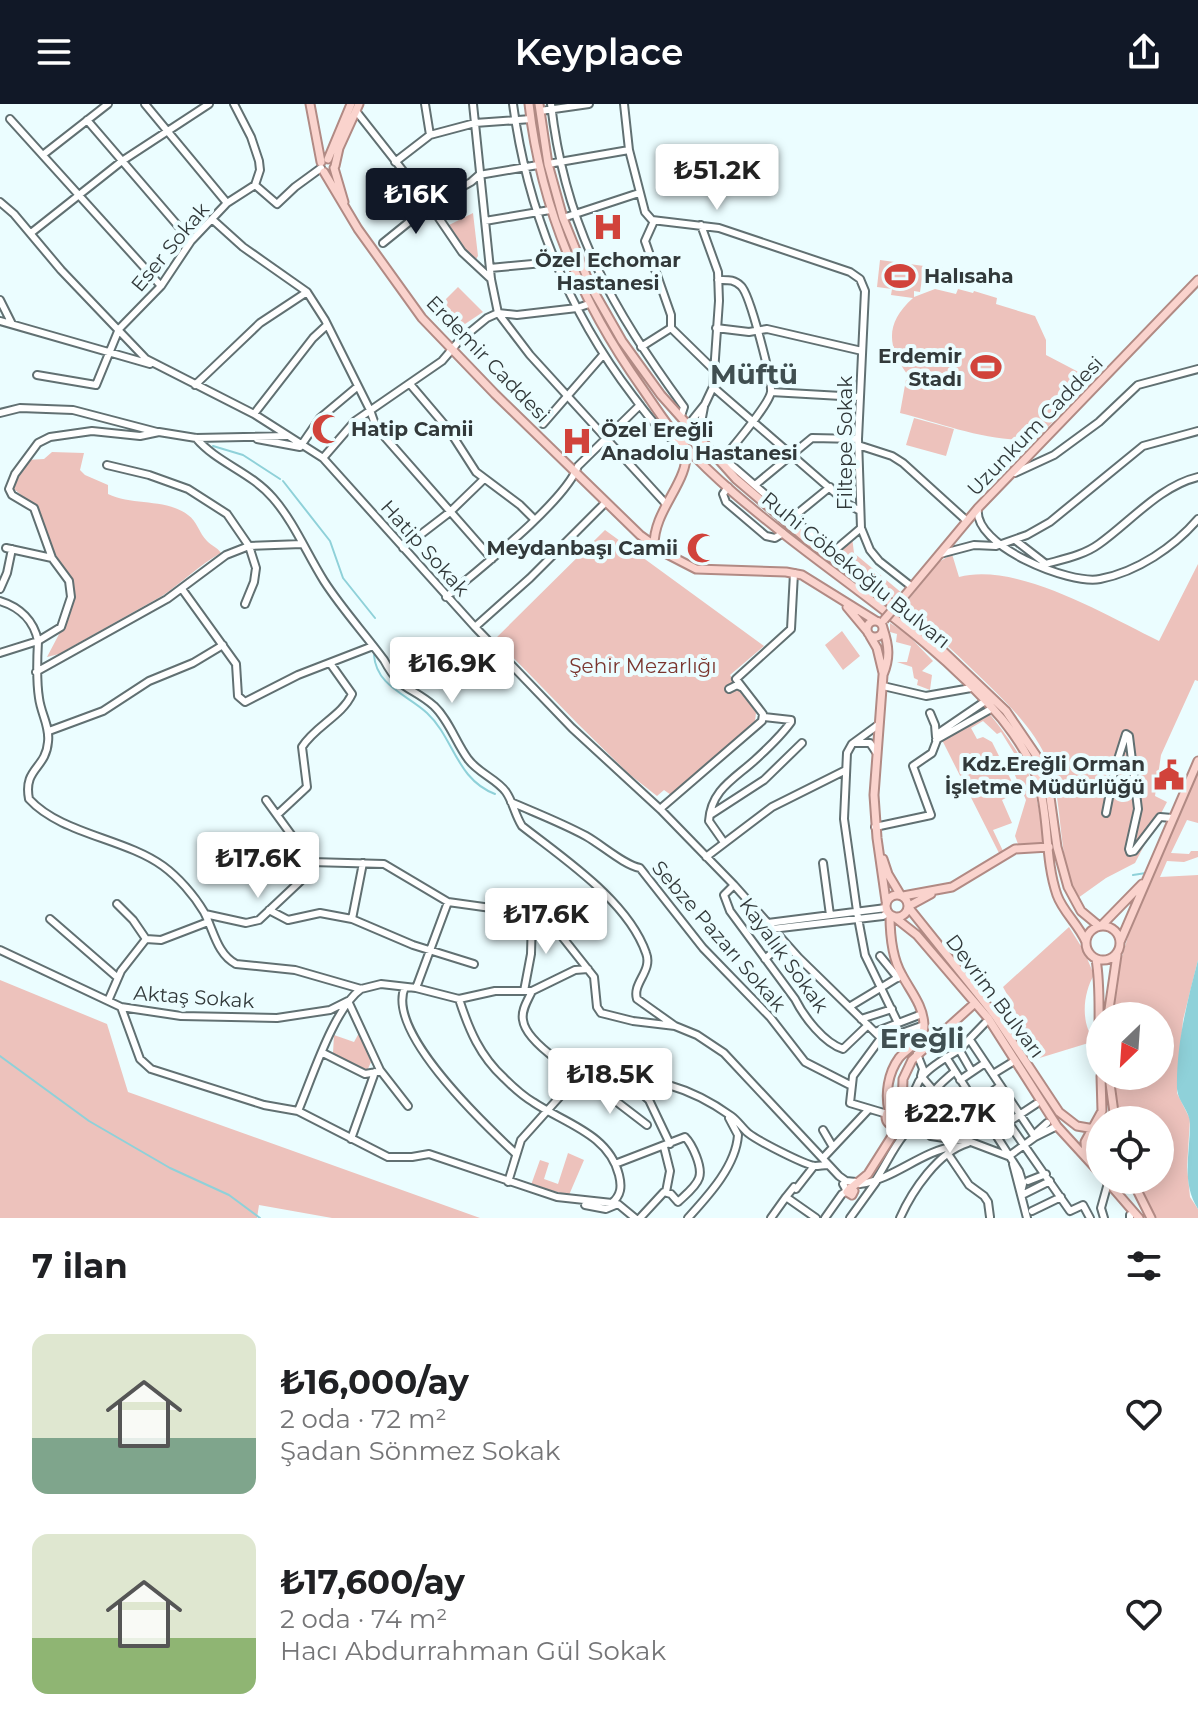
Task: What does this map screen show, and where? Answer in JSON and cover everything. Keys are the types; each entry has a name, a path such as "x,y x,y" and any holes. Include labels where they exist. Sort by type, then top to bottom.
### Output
{"main road":[{"name":"Erdemir Caddesi","path":"310,104 324,164 358,229 402,292 453,351 640,535 654,547 696,569 804,576 881,623"},
{"name":"Ruhi Cöbekoğlu Bulvarı","path":"529,104 538,165 566,254 589,304 627,367 688,450 783,533 909,628 971,688 1016,738 1040,785 1046,847 1056,892 1086,942"},
{"path":"356,106 339,148 335,167 330,172 324,164 356,106"},
{"name":"Ruhi Cöbekoğlu Bulvarı","path":"539,107 548,164 563,218 590,285 622,341 661,395 754,496 911,620 1006,711 1036,755 1048,783 1057,847 1068,887 1081,911 1100,926"},
{"name":"Erdemir Caddesi","path":"324,164 335,167 344,204"},
{"name":"Uzunkum Caddesi","path":"869,633 869,623 881,623 978,508 1198,280"},
{"path":"676,436 689,424"},
{"path":"654,547 655,526 687,462 688,450 699,436"},
{"path":"640,535 655,526"},
{"name":"Erdemir Caddesi","path":"843,602 869,633"},
{"path":"869,633 878,636 881,623"},
{"path":"881,623 889,649 889,661 883,675"},
{"path":"869,633 877,648 883,675 876,752 875,827 895,958 900,976 916,997 924,1025 918,1041 894,1067 888,1081 890,1141"},
{"path":"1110,1002 1120,942 1198,761"},
{"name":"Devrim Bulvarı","path":"877,838 888,874 909,907 994,1014 1059,1112 1072,1123 1086,1127"},
{"path":"889,911 903,916 909,907 936,891 961,882 1015,849 1057,847"},
{"path":"1100,1002 1096,959 1088,952 1086,942 1089,933 1100,926 1148,877"},
{"path":"1056,892 1068,887"},
{"path":"889,911 893,895 936,891"},
{"name":"Devrim Bulvarı","path":"889,911 917,935 975,1003 996,1030 1057,1126 1086,1156"},
{"path":"1100,926 1116,931 1120,942"},
{"path":"1096,959 1108,959 1117,953"},
{"path":"850,1189 868,1174 902,1123 906,1070 917,1054 975,1003"},
{"path":"889,1114 902,1095"},
{"path":"889,1114 902,1111"},
{"path":"889,1114 894,1126 902,1123"},
{"path":"1086,1141 1086,1156"},
{"path":"1118,1194 1139,1218"},
{"path":"1139,1194 1151,1218"}],"street":[{"path":"44,154 108,104"},
{"path":"145,104 168,128 227,203"},
{"path":"31,233 122,161 209,104"},
{"path":"234,104 259,161 260,170 255,185 277,204 324,164"},
{"path":"425,104 430,135"},
{"path":"473,104 491,279 498,313 530,355 666,504"},
{"path":"513,104 525,169 538,213 554,262 577,308 603,355 640,405 671,440 688,450"},
{"path":"539,107 589,104"},
{"path":"624,104 629,150 645,212 654,221 701,225 718,272 713,387 705,404 699,436"},
{"path":"356,106 462,252 491,279"},
{"path":"552,107 560,162 574,215 591,259 641,347 684,407 681,416"},
{"path":"10,119 161,286"},
{"path":"395,162 430,135 475,123 531,119"},
{"path":"87,120 191,241"},
{"path":"548,164 629,150"},
{"path":"383,243 430,205 479,175 538,165"},
{"name":"Eser Sokak","path":"37,375 93,386 99,382 119,329 161,286 191,241 227,203 255,185"},
{"path":"563,218 639,193"},
{"name":"Hatip Sokak","path":"0,202 154,366"},
{"path":"485,221 550,210"},
{"path":"213,220 243,247 307,292 327,325 376,427 492,559"},
{"path":"654,221 645,241 671,315 671,328 714,370"},
{"name":"Filtepe Sokak","path":"701,225 730,231 850,272 860,279 865,291 858,442 861,528 870,550 879,561 912,587"},
{"path":"490,268 554,262"},
{"path":"718,280 730,279 744,289 752,303 771,392 724,458"},
{"path":"195,385 260,323 307,292"},
{"path":"0,300 12,324"},
{"path":"323,458 355,421 453,351 459,341 487,318 498,313 517,315 589,304"},
{"name":"Hatip Sokak","path":"0,321 154,366 254,414 323,458 446,597 572,728 660,809"},
{"path":"254,414 313,338 327,325"},
{"path":"641,347 671,328"},
{"path":"716,328 749,332 767,329 862,351"},
{"path":"543,424 603,355"},
{"path":"1015,473 1054,455 1099,422 1138,385 1198,369"},
{"path":"410,384 449,430 484,479 534,519"},
{"path":"249,437 295,447 303,445 320,418 357,387"},
{"path":"713,387 860,511"},
{"path":"771,392 859,397"},
{"path":"689,424 705,404"},
{"path":"446,597 534,519 574,478 578,466 640,405"},
{"path":"0,413 20,408 73,410 196,438 288,436"},
{"path":"0,653 38,641 61,627 71,597 69,581 52,558 34,508 12,495 9,483 38,443 50,437 92,431 140,436 159,432"},
{"path":"937,555 966,546 1015,540 1050,522 1143,446 1198,431"},
{"path":"196,438 212,455 227,461 271,495 285,513 326,584 399,684 434,706 468,759 481,773 506,790 522,826 611,898 648,955 647,970 636,989 637,999 675,1026 697,1035 724,1053 850,1189 866,1194"},
{"path":"755,485 812,438 858,442 903,463 967,521"},
{"path":"712,452 724,458 811,534 811,543"},
{"path":"107,465 188,489 227,514 249,546 256,568 245,604"},
{"path":"1015,540 1046,564 1078,555 1097,546 1186,480 1198,477"},
{"path":"403,548 450,512 484,479"},
{"path":"728,487 723,494 726,502 766,536 775,538 783,533"},
{"path":"792,518 830,487"},
{"path":"475,627 530,578 606,502"},
{"path":"978,508 979,523 1001,544 1021,558 1075,579 1099,580 1137,567 1186,533 1198,519"},
{"path":"828,556 861,528"},
{"path":"36,672 182,589 226,555 249,546 302,544"},
{"path":"0,589 7,573 9,549 52,558"},
{"path":"794,573 791,629 736,679 764,717 803,720"},
{"path":"182,589 236,664 238,696 245,702 298,675 373,646"},
{"path":"0,601 17,608 30,620 38,641 36,672 39,702 49,731 45,757 28,781 29,799 46,813 113,840 165,867 187,889 204,914 228,960 236,964 295,970 361,989"},
{"path":"49,731 103,711 149,681 193,663 223,645"},
{"path":"277,815 307,787 302,747 322,723 348,703 352,694 330,663"},
{"path":"729,689 737,685 741,687"},
{"path":"883,686 926,696 971,688"},
{"path":"875,827 931,815 912,767 932,753 940,732 984,702"},
{"path":"936,740 991,709"},
{"path":"930,713 936,740"},
{"path":"660,809 753,731 764,717"},
{"path":"723,841 711,826 710,815 717,794 756,760 790,725 791,720"},
{"path":"878,725 852,744 847,753 844,819 865,955 898,1023"},
{"path":"1106,813 1126,734 1129,736 1138,809 1130,852 1160,817 1172,818"},
{"path":"710,815 764,780 802,743"},
{"path":"852,744 870,743 876,752"},
{"path":"706,857 723,841 772,807 846,770"},
{"path":"204,914 246,923 259,920 310,872 311,862 266,800"},
{"name":"Sebze Pazarı Sokak","path":"511,802 584,835 613,851 629,866 640,868 703,948 770,1017 805,1062 850,1085"},
{"name":"Kayalık Sokak","path":"660,809 784,942 882,1040"},
{"path":"311,862 384,864 448,902 532,917 552,924 594,977 597,1007 601,1013 675,1026"},
{"path":"352,919 363,863"},
{"path":"823,863 830,918"},
{"name":"Kayalık Sokak","path":"734,885 725,892 724,899 801,1012 839,1048 847,1048 868,1025"},
{"path":"416,988 448,902"},
{"path":"117,904 146,939"},
{"path":"269,910 288,920 320,913 352,919 377,931 474,964"},
{"path":"770,926 889,911"},
{"path":"532,917 528,991 523,1020 528,1034 537,1044 603,1087 604,1092 647,1125"},
{"path":"50,919 118,978"},
{"path":"146,939 161,940 208,922"},
{"path":"108,1001 118,978 146,939"},
{"path":"765,959 784,942"},
{"name":"Aktaş Sokak","path":"0,950 121,1007 181,1016 277,1018 330,1010 348,1001"},
{"path":"849,1007 900,976 880,956"},
{"path":"298,1111 330,1031 348,1001 361,989 381,984 416,988 459,999 495,991 528,991 575,970 588,969"},
{"path":"405,987 401,996 403,1006 418,1044 461,1101 515,1153"},
{"path":"121,1007 140,1059 151,1069 264,1105 298,1111 388,1157 429,1154 557,1197 612,1203 621,1186 609,1153 593,1137 529,1100 504,1078 483,1055 469,1031 459,999"},
{"path":"348,1001 377,1071 408,1106"},
{"path":"861,1019 892,1009"},
{"path":"875,1032 922,1014"},
{"path":"921,1076 958,1050 985,1023"},
{"path":"889,1114 850,1103 853,1076 882,1040 924,1025"},
{"path":"944,1030 972,1072"},
{"path":"970,1040 1034,1136"},
{"path":"323,1053 359,1072 377,1071"},
{"path":"917,1054 923,1069 913,1109 931,1136 971,1142 1011,1160"},
{"path":"946,1057 1011,1160 1016,1182 1023,1193 1027,1218"},
{"path":"960,1080 985,1063"},
{"path":"993,1074 1011,1063"},
{"path":"351,1139 377,1071"},
{"path":"850,1218 919,1121 933,1090 954,1072"},
{"path":"508,1182 521,1140 580,1074"},
{"path":"921,1076 933,1090"},
{"path":"603,1087 627,1080 667,1084 682,1089 721,1110 751,1136 814,1166 829,1165"},
{"path":"577,1204 606,1209 618,1204 637,1218 666,1192 670,1171 667,1145 649,1100 627,1080"},
{"path":"976,1103 1000,1086"},
{"path":"989,1095 1070,1211 1083,1205 1090,1218"},
{"path":"995,1131 1036,1104"},
{"path":"823,1158 869,1109"},
{"path":"688,1218 736,1149 736,1128 721,1110"},
{"path":"902,1123 983,1116"},
{"path":"1011,1160 1047,1123"},
{"path":"1034,1136 1057,1126"},
{"path":"823,1130 833,1147"},
{"path":"615,1164 687,1137 700,1170 699,1179 678,1202 666,1192"},
{"path":"825,1218 850,1189 876,1181 927,1153 971,1142"},
{"path":"900,1218 914,1193 958,1146"},
{"path":"948,1154 969,1185 984,1196 990,1218"},
{"path":"771,1218 814,1166"},
{"path":"1028,1181 1046,1174"},
{"path":"1023,1193 1050,1181"},
{"path":"1104,1194 1101,1208 1104,1218"},
{"path":"786,1197 816,1218"},
{"path":"1032,1211 1061,1197"}],"green space":[{"path":"473,213 478,256 475,261 445,227"},
{"name":"Erdemir Stadı","path":"880,260 924,266 920,292 914,291 914,297 935,289 956,294 958,289 974,291 997,298 996,304 1035,316 1046,340 1046,355 1090,378 1038,439 986,436 900,413 907,374 896,354 892,335 897,316 913,298 891,295 892,289 877,287"},
{"path":"458,287 483,312 450,334 432,313"},
{"path":"914,418 954,429 946,456 906,445"},
{"path":"52,452 84,453 80,470 108,485 108,494 179,510 191,518 204,538 221,553 162,596 59,654 47,657 67,619 72,597 66,574 55,557 39,509 10,486 26,460 44,459"},
{"name":"Şehir Mezarlığı","path":"605,530 764,646 730,675 756,713 755,721 671,795 664,790 657,796 629,774 495,639"},
{"path":"852,537 854,553 909,599 939,562 952,554 959,577 982,574 1034,584 1088,605 1159,641 1198,564 1198,681 1195,680 1161,755 1155,796 1167,802 1135,863 1078,898 1067,867 1050,767 1037,740 1008,704 958,656 838,551"},
{"path":"890,623 906,633 933,661 922,671 932,675 930,690 917,685 912,667 897,662 907,662 911,646 896,642 897,634 890,632"},
{"path":"842,631 860,656 843,670 825,645"},
{"path":"989,713 1028,773 1038,804 1043,843 1018,844 1015,836 1026,800 1007,757 1014,753 1001,732 997,734 983,721 971,728 977,739 983,737 992,742 1017,792 1002,800 1012,823 993,830 1003,851 999,853 942,740"},
{"path":"1198,769 1198,823 1187,820 1171,853 1198,851 1198,857 1184,862 1167,861 1160,877 1198,875 1198,960 1183,1020 1177,1093 1190,1119 1187,1167 1190,1197 1198,1209 1198,1218 1154,1218 1142,1194 1174,1194 1174,1106 1115,1106 1114,1090 1174,1090 1174,1002 1113,1002 1123,952 1158,860"},
{"path":"1069,927 1094,975 1087,991 1085,1008 1086,1044 1033,1060 998,1003 1008,996 1003,987"},
{"path":"0,980 107,1024 128,1092 480,1218 332,1218 259,1205 257,1218 0,1218"},
{"path":"359,1033 371,1062 367,1071 333,1053 334,1035 354,1042"},
{"path":"568,1153 584,1160 569,1195 531,1185 540,1160 549,1163 544,1179 558,1184"}],"water":[{"path":"1198,960 1198,1209 1188,1178 1189,1119 1179,1098 1177,1073 1180,1040"}],"waterway":[{"path":"213,446 243,455 280,479"},
{"path":"283,481 330,541 343,578 375,618"},
{"path":"374,655 380,675 427,713 472,779 495,794"},
{"path":"1133,875 1146,873"},
{"path":"0,1056 89,1121 170,1168 229,1195 260,1218"}],"place":[{"name":"Özel Echomar Hastanesi","path":"608,227"},
{"name":"Halısaha","path":"900,276"},
{"name":"Erdemir Stadı","path":"986,367"},
{"name":"Hatip Camii","path":"327,429"},
{"name":"Özel Ereğli Anadolu Hastanesi","path":"577,441"},
{"name":"Meydanbaşı Camii","path":"702,548"},
{"name":"Kdz.Ereğli Orman İşletme Müdürlüğü","path":"1169,775"}],"district":[{"name":"Müftü","path":"754,374"},
{"name":"Ereğli","path":"922,1038"}]}
